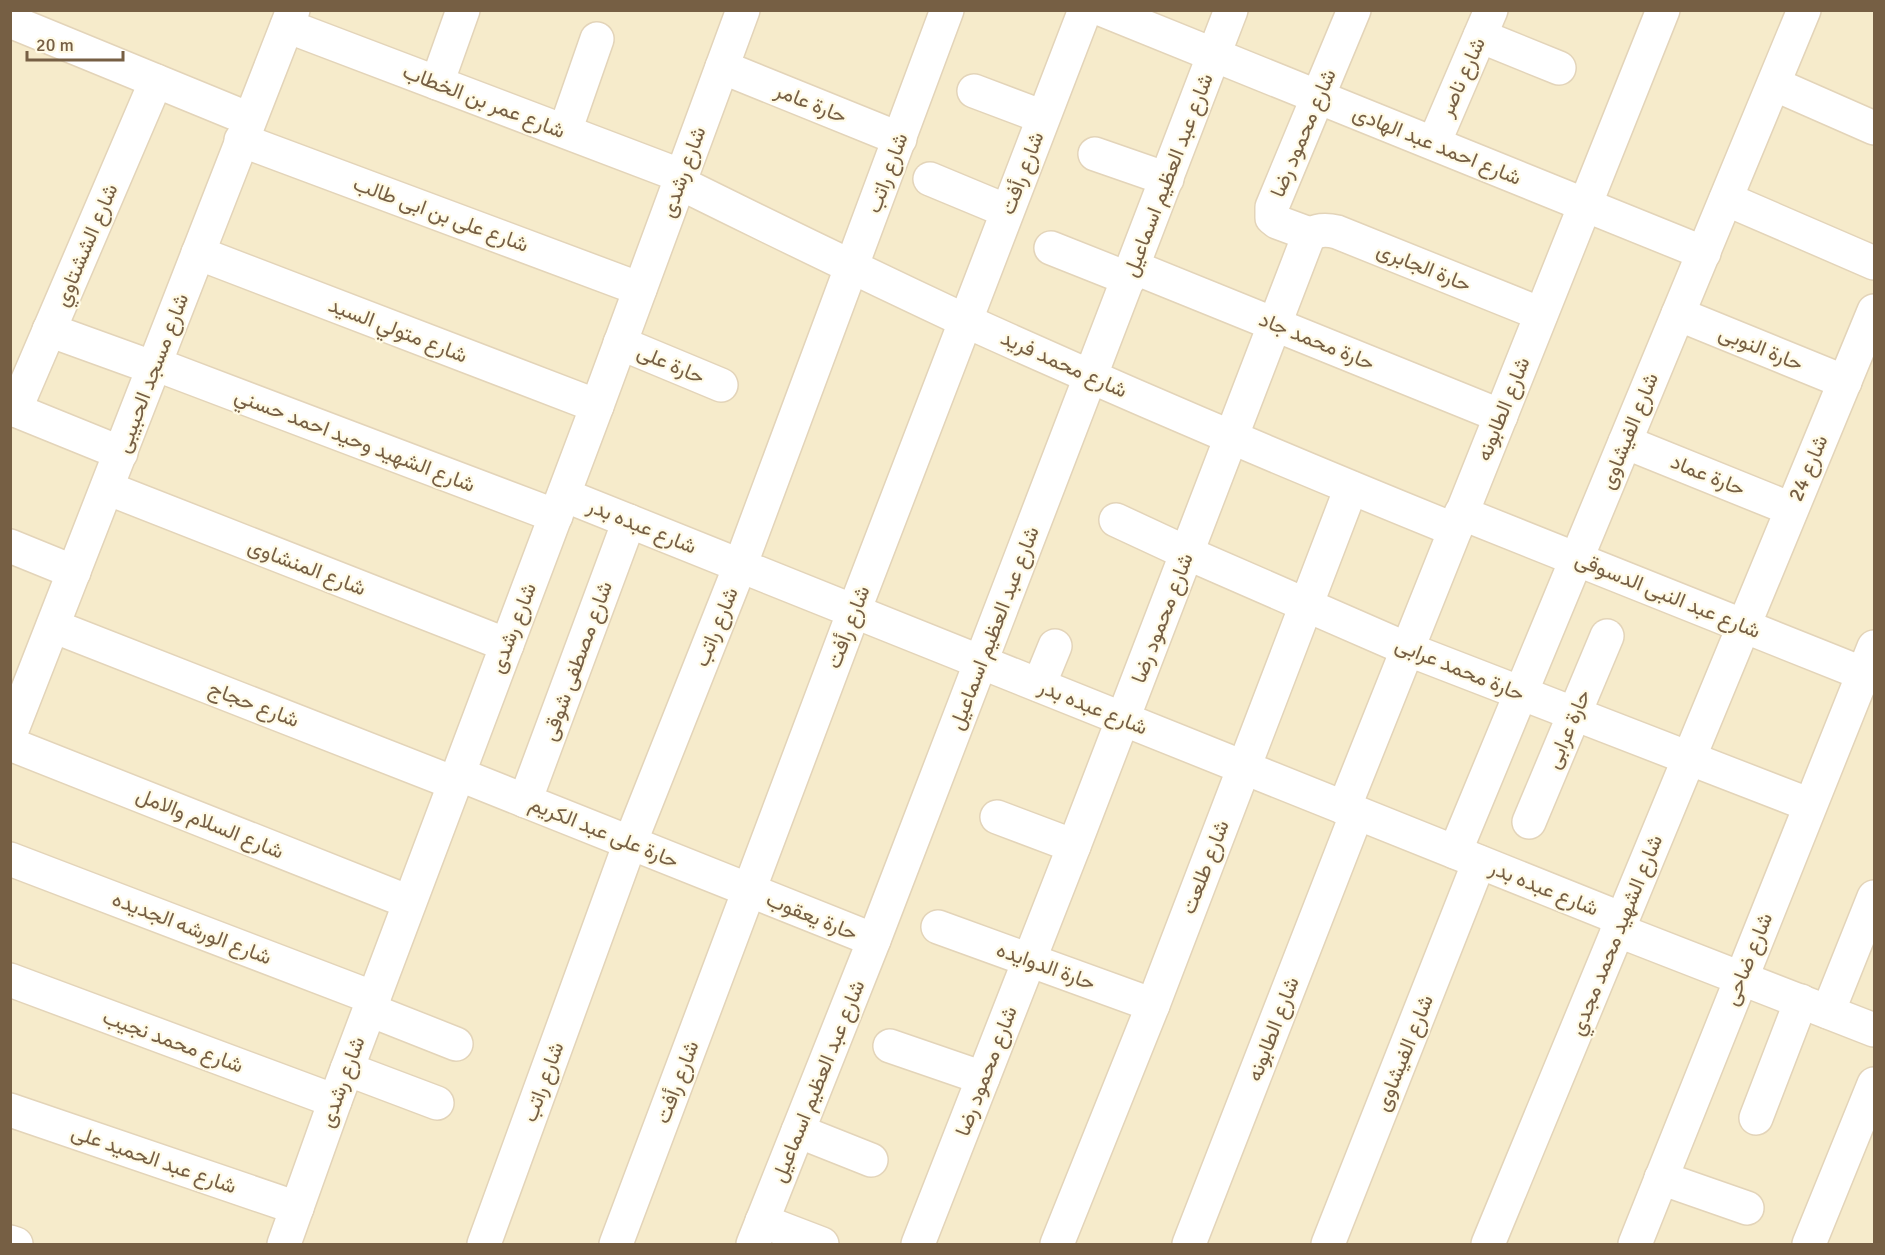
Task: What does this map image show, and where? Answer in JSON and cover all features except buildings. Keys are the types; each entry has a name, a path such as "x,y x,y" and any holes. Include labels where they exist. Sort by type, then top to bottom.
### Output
{"street":[{"path":"437,83 463,10"},
{"name":"شارع راتب","path":"484,1245 630,843 740,566 947,10"},
{"name":"شارع رأفت","path":"615,1245 854,611 1085,10"},
{"name":"شارع احمد عبد الهادى","path":"1103,10 1704,253"},
{"name":"شارع عبد العظيم اسماعيل","path":"757,1233 874,940 1231,10"},
{"name":"شارع محمود رضا","path":"918,1245 1307,240 1299,229 1277,222 1272,218 1271,212 1354,10"},
{"name":"شارع الطابونه","path":"1189,1245 1407,649 1663,10"},
{"name":"شارع الفيشاوى","path":"1328,1245 1467,857 1521,694 1804,10"},
{"name":"شارع رشدى","path":"284,1245 335,1101 560,506 722,67 734,13"},
{"name":"شارع عمر بن الخطاب","path":"290,18 437,83 565,131 681,179"},
{"name":"شارع مسجد الحبيبى","path":"10,735 21,676 53,626 290,18"},
{"name":"شارع على بن ابى طالب","path":"10,21 156,81 245,129 640,289"},
{"path":"1486,23 1559,68"},
{"name":"شارع ناصر","path":"1434,143 1486,23"},
{"path":"565,131 597,39"},
{"name":"حارة عامر","path":"722,67 900,139"},
{"name":"شارع الششتاوي","path":"13,409 156,81"},
{"path":"1774,84 1875,128"},
{"path":"974,92 1043,117"},
{"path":"1095,154 1167,179"},
{"name":"شارع محمد فريد","path":"681,179 852,267 1092,377 1351,488 1458,521"},
{"path":"930,179 1007,211"},
{"path":"1726,200 1875,263"},
{"name":"حارة الجابرى","path":"1306,236 1316,231 1337,232 1541,314"},
{"name":"حارة محمد جاد","path":"1051,248 1131,273 1275,324 1501,416"},
{"name":"شارع متولي السيد","path":"198,253 597,406"},
{"name":"شارع 24","path":"1743,625 1875,311"},
{"name":"حارة النوبى","path":"1678,314 1845,382"},
{"name":"شارع الشهيد وحيد احمد حسني","path":"49,330 560,506"},
{"name":"حارة على","path":"621,343 721,385"},
{"path":"13,409 121,453"},
{"name":"حارة عماد","path":"1625,442 1791,509"},
{"name":"شارع المنشاوى","path":"107,488 507,645"},
{"name":"شارع طلعت","path":"1056,1245 1153,1005 1351,488"},
{"name":"شارع عبده بدر","path":"560,506 629,521 1467,857 1741,978 1875,1030"},
{"name":"حارة محمد عرابى","path":"1116,520 1407,649 1810,805"},
{"name":"شارع مصطفى شوقى","path":"525,801 629,521"},
{"name":"شارع عبد النبى الدسوقى","path":"1458,521 1577,559 1743,625 1871,666"},
{"path":"10,546 74,572"},
{"name":"شارع الشهيد محمد مجدي","path":"1488,1245 1743,625"},
{"name":"شارع حجاج","path":"53,626 456,778"},
{"name":"حارة عرابى","path":"1529,822 1607,636"},
{"path":"1039,686 1055,646"},
{"name":"شارع ضاحى","path":"1635,1245 1810,805 1871,666"},
{"name":"شارع السلام والامل","path":"10,744 409,902"},
{"name":"حارة على عبد الكريم","path":"456,778 525,801 750,891"},
{"path":"997,817 1074,846"},
{"name":"شارع الورشه الجديده","path":"10,859 372,1004 456,1044"},
{"name":"حارة يعقوب","path":"750,891 874,940"},
{"path":"1756,1118 1875,897"},
{"name":"حارة الدوايده","path":"938,927 1153,1005"},
{"name":"شارع محمد نجيب","path":"10,980 335,1101"},
{"path":"890,1046 983,1078"},
{"path":"347,1069 437,1103"},
{"path":"1809,1245 1875,1084"},
{"name":"شارع عبد الحميد على","path":"10,1110 297,1208"},
{"path":"798,1131 871,1160"},
{"path":"1661,1178 1747,1208"},
{"path":"757,1233 822,1245"},
{"path":"10,1242 16,1245"}],"shaded area":[{"path":"10,11 1874,11 1874,1244 11,1244"}]}
